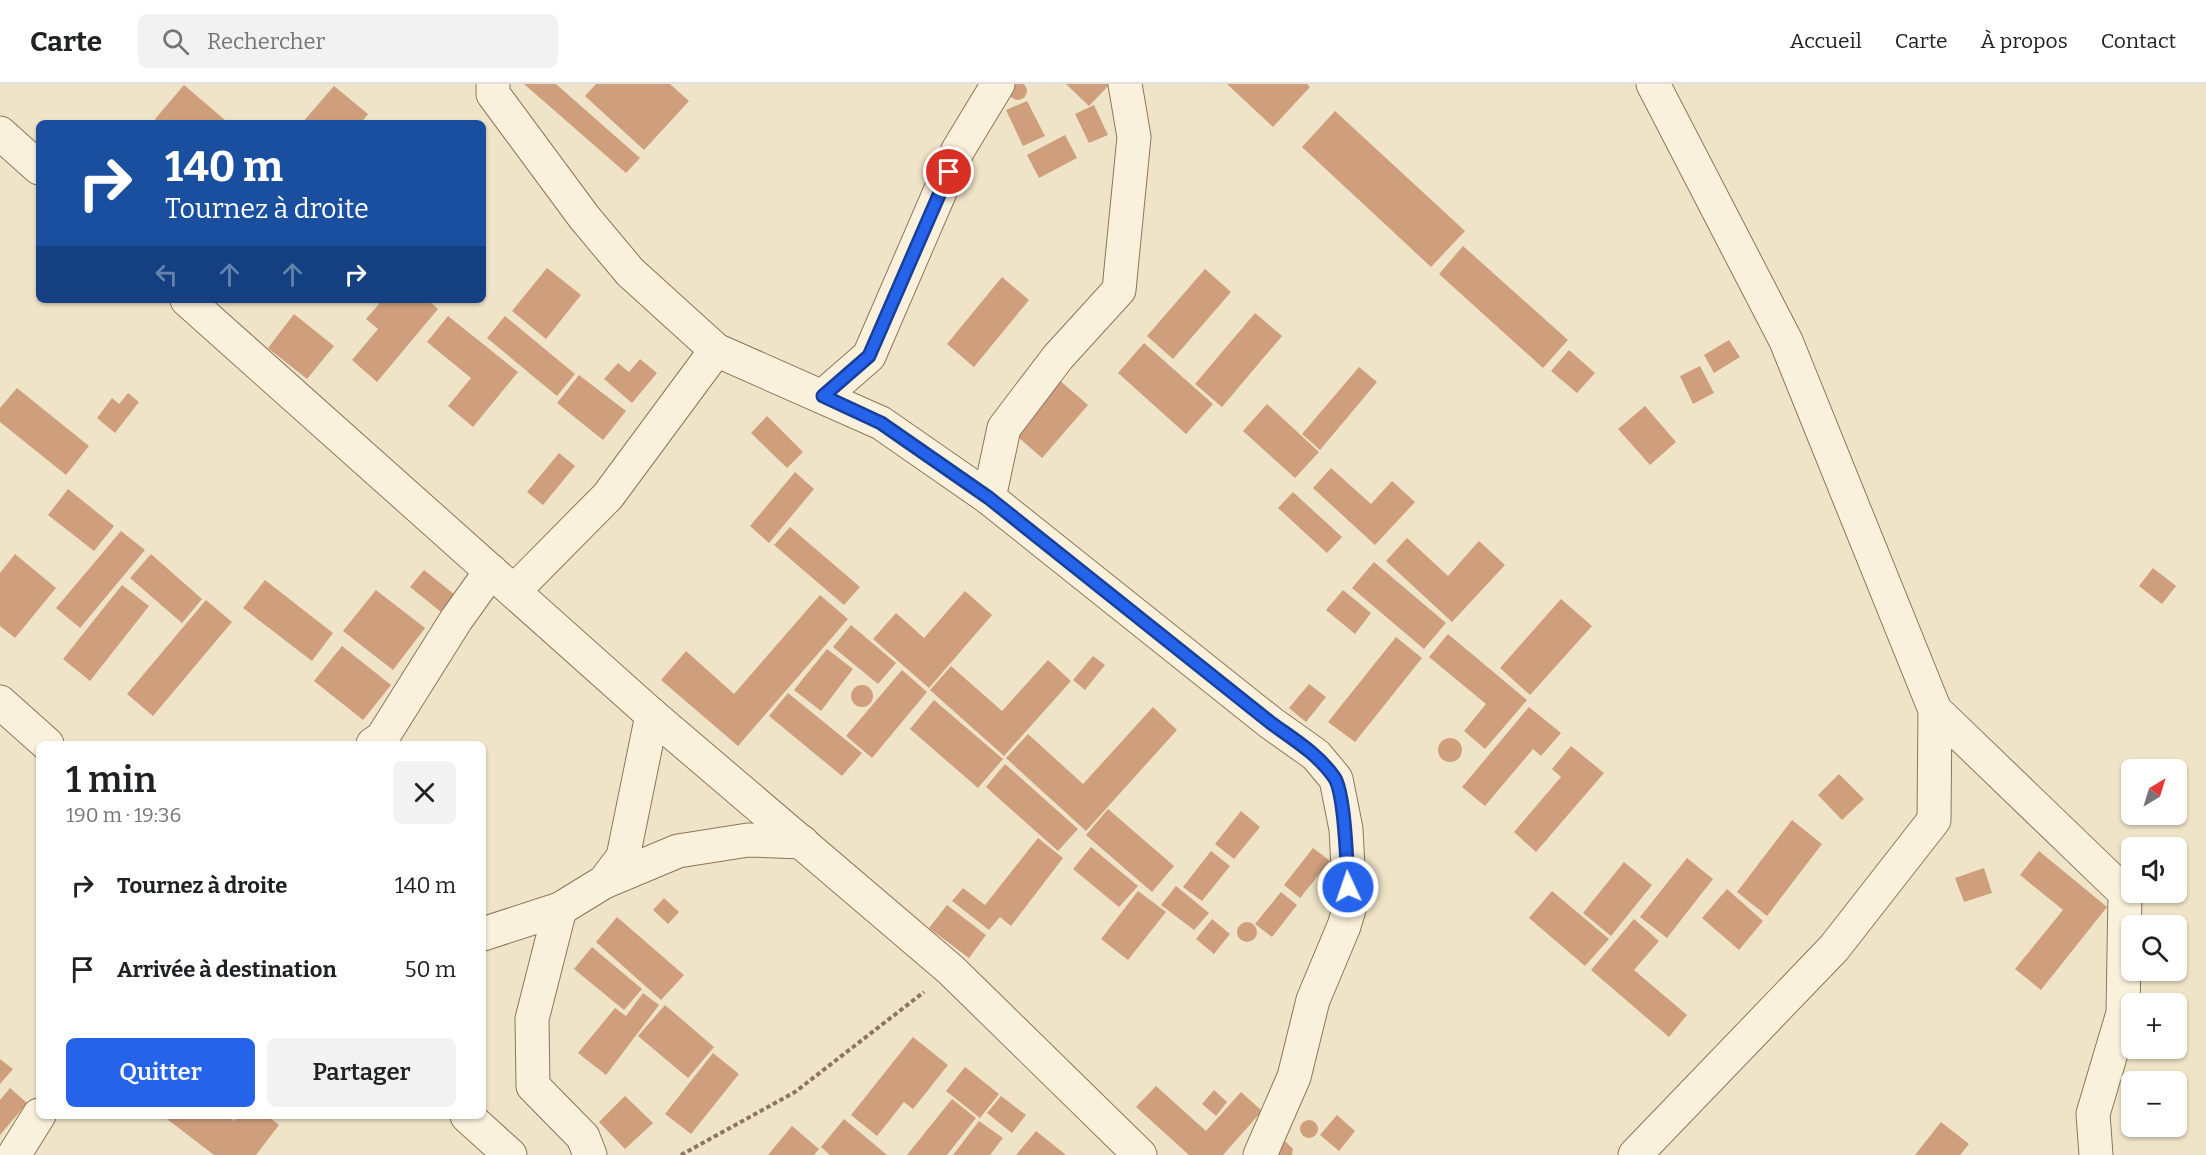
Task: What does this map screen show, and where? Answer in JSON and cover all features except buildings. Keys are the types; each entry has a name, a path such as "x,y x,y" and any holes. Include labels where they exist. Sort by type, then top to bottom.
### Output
{"street":[{"path":"493,84 493,94 584,217 630,272 716,351 881,423 989,498 1271,723 1316,755 1336,779 1346,830 1350,906 1313,1000 1294,1077 1260,1155"},
{"path":"823,396 869,356 958,150 998,84"},
{"path":"989,498 1004,428 1058,357 1119,290 1134,137 1125,84"},
{"path":"1635,1155 1834,948 1934,820 1935,710 1786,341 1653,84"},
{"path":"0,133 36,165"},
{"path":"190,303 652,715 951,970 1140,1155"},
{"path":"378,741 382,738 456,620 608,496 716,351"},
{"path":"0,702 44,741"},
{"path":"1935,710 2126,894 2123,1013 2093,1114 2096,1155"},
{"path":"604,882 623,857 652,715"},
{"path":"486,933 560,909 604,882 678,851 748,840 802,842"},
{"path":"560,909 532,1019 534,1086 583,1137 590,1155"},
{"path":"14,1155 36,1119"},
{"path":"470,1119 510,1155"}],"path":[{"path":"681,1155 795,1092 951,970"}],"route":[{"path":"949,172 869,356 823,396 881,423 989,498 1271,723 1316,755 1336,779 1346,830 1348,887"}]}
